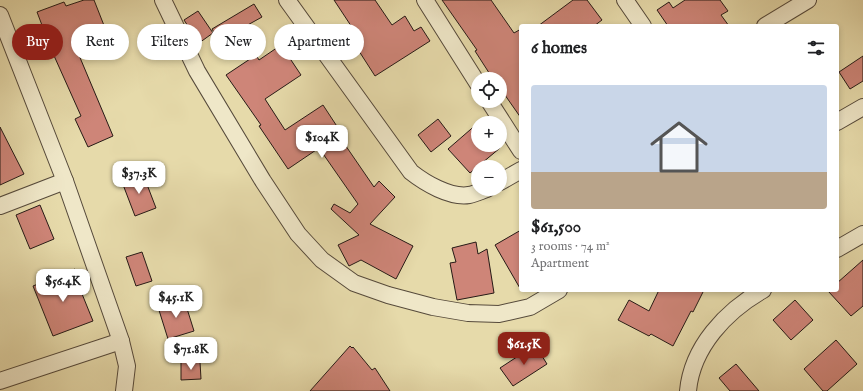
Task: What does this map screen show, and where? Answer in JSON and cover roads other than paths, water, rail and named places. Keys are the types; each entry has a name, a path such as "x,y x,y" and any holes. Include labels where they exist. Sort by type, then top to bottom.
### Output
{"street":[{"path":"163,0 197,71 263,181 298,234 322,260 354,282 388,295 433,307 468,313 499,314 530,307 556,292"},
{"path":"287,0 411,172 427,185 446,192 467,195 471,194"},
{"path":"425,0 471,73"},
{"path":"625,0 642,24"},
{"path":"768,24 808,0"},
{"path":"1,20 64,182 121,341 127,366 124,391"},
{"path":"839,121 863,107"},
{"path":"493,108 519,148"},
{"path":"507,178 519,171"},
{"path":"0,206 64,182"},
{"path":"839,248 863,234"},
{"path":"688,391 692,368 702,345 725,319 746,299 759,292"},
{"path":"0,381 121,341"}]}
